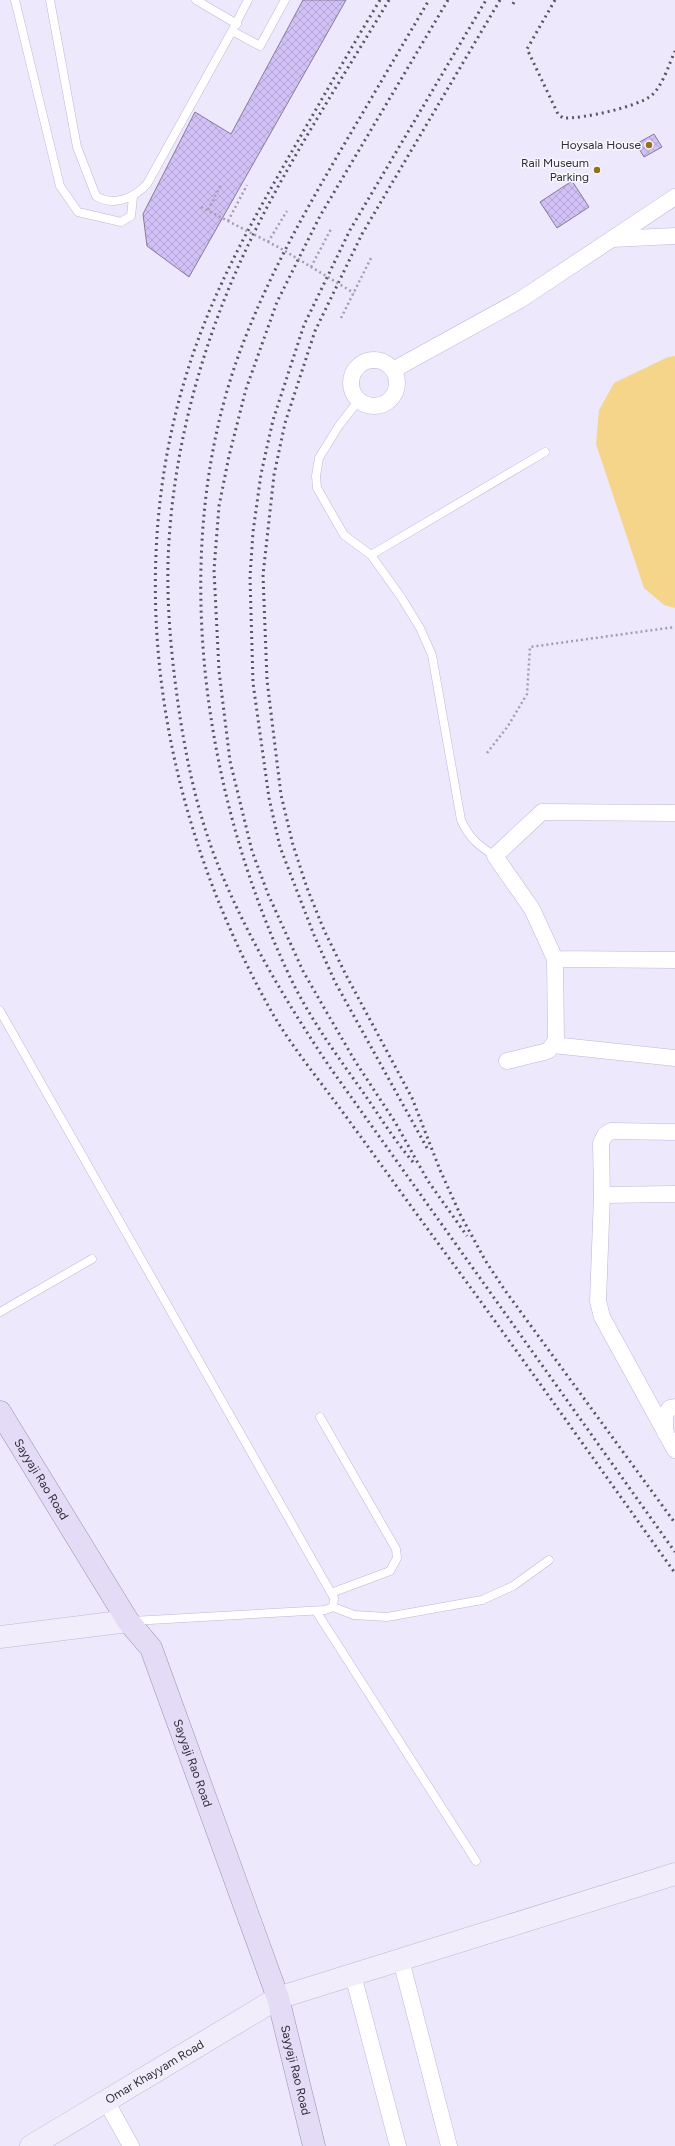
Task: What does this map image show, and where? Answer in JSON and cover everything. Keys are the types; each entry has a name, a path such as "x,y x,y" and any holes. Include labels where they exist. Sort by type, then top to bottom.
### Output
{"main road":[{"name":"Sayyaji Rao Road","path":"0,1412 128,1621 151,1648 278,1998 314,2146"}],"street":[{"path":"393,370 520,300 675,197"},
{"path":"612,239 675,236"},
{"path":"366,361 381,361 393,370 397,385 391,399 378,406 370,406 358,401 351,386 354,371 359,365 366,361"},
{"path":"507,1061 544,1052 553,1045 556,1040 555,959 532,909 495,856 542,812 675,813"},
{"path":"555,959 675,960"},
{"path":"553,1045 675,1058"},
{"path":"675,1132 611,1131 605,1135 601,1143 602,1195 598,1301 602,1317 675,1450"},
{"path":"602,1195 675,1194"},
{"path":"665,1433 665,1415 670,1408 675,1407"},
{"path":"0,1637 128,1621"},
{"name":"Omar Khayyam Road","path":"31,2146 278,1998 675,1874"},
{"path":"401,1960 449,2146"},
{"path":"353,1975 398,2146"},
{"path":"106,2101 131,2146"}],"lane":[{"path":"15,0 60,186 78,212 111,221 121,222 131,216 133,197"},
{"path":"50,0 77,147 96,196 109,202 133,197 148,184 248,0"},
{"path":"196,0 260,46 285,0"},
{"path":"358,401 338,427 319,458 316,482 320,496 344,535 371,555 401,597 420,628 432,655 461,820 467,834 477,844 495,856"},
{"path":"371,555 545,452"},
{"path":"0,1011 334,1598 333,1606"},
{"path":"0,1312 92,1259"},
{"path":"320,1417 396,1549 397,1558 395,1565 390,1571 331,1593"},
{"path":"128,1621 316,1611 325,1610 333,1606 354,1615 387,1616 482,1600 513,1586 549,1560"},
{"path":"316,1611 476,1861"}],"path":[{"path":"208,210 221,185"},
{"path":"228,221 247,185"},
{"path":"201,207 268,242 354,292"},
{"path":"268,242 287,211"},
{"path":"311,267 331,229"},
{"path":"341,318 372,256"},
{"path":"487,753 508,726 527,694 530,647 675,627"}],"shaded area":[{"path":"675,356 675,608 664,605 644,588 596,444 599,410 614,383 668,357"}],"building":[{"path":"303,0 346,0 189,277 147,246 143,214 195,112 231,134"},
{"name":"Hoysala House","path":"654,134 662,147 644,157 636,144"},
{"path":"572,181 589,207 557,228 540,202"}],"railway":[{"path":"380,0 316,109 251,225 211,306 190,363 169,445 157,529 156,613 163,697 179,780 204,862 235,941 274,1016 296,1049 504,1334 675,1573"},
{"path":"389,0 294,158 259,223 227,292 213,329 190,406 181,445 175,485 170,524 168,563 171,646 177,696 188,762 198,806 212,849 231,896 256,946 298,1019 329,1066 675,1552"},
{"path":"413,1162 394,1137 306,1008 290,977 259,904 234,827 216,747 204,665 201,583 205,501 219,422 242,346 252,320 275,269 314,196 429,0"},
{"path":"448,0 320,216 277,302 246,389 229,456 219,506 214,570 219,671 230,761 252,851 268,894 303,971 355,1061 395,1122 428,1181 467,1236"},
{"path":"427,1148 335,982 314,935 280,847 269,798 253,683 250,577 253,532 261,474 273,420 304,325 350,230 486,0"},
{"path":"500,0 362,234 315,331 285,423 274,475 263,575 267,680 281,795 293,845 307,888 324,930 346,975 412,1098 440,1170 460,1214 485,1260 504,1289 675,1523"},
{"path":"513,4 515,0"},
{"path":"555,0 527,49 558,114 563,118 583,117 623,108 635,104 652,95 659,86 675,51"}],"place":[{"name":"Hoysala House","path":"649,145"},
{"name":"Rail Museum Parking","path":"597,170"}]}
